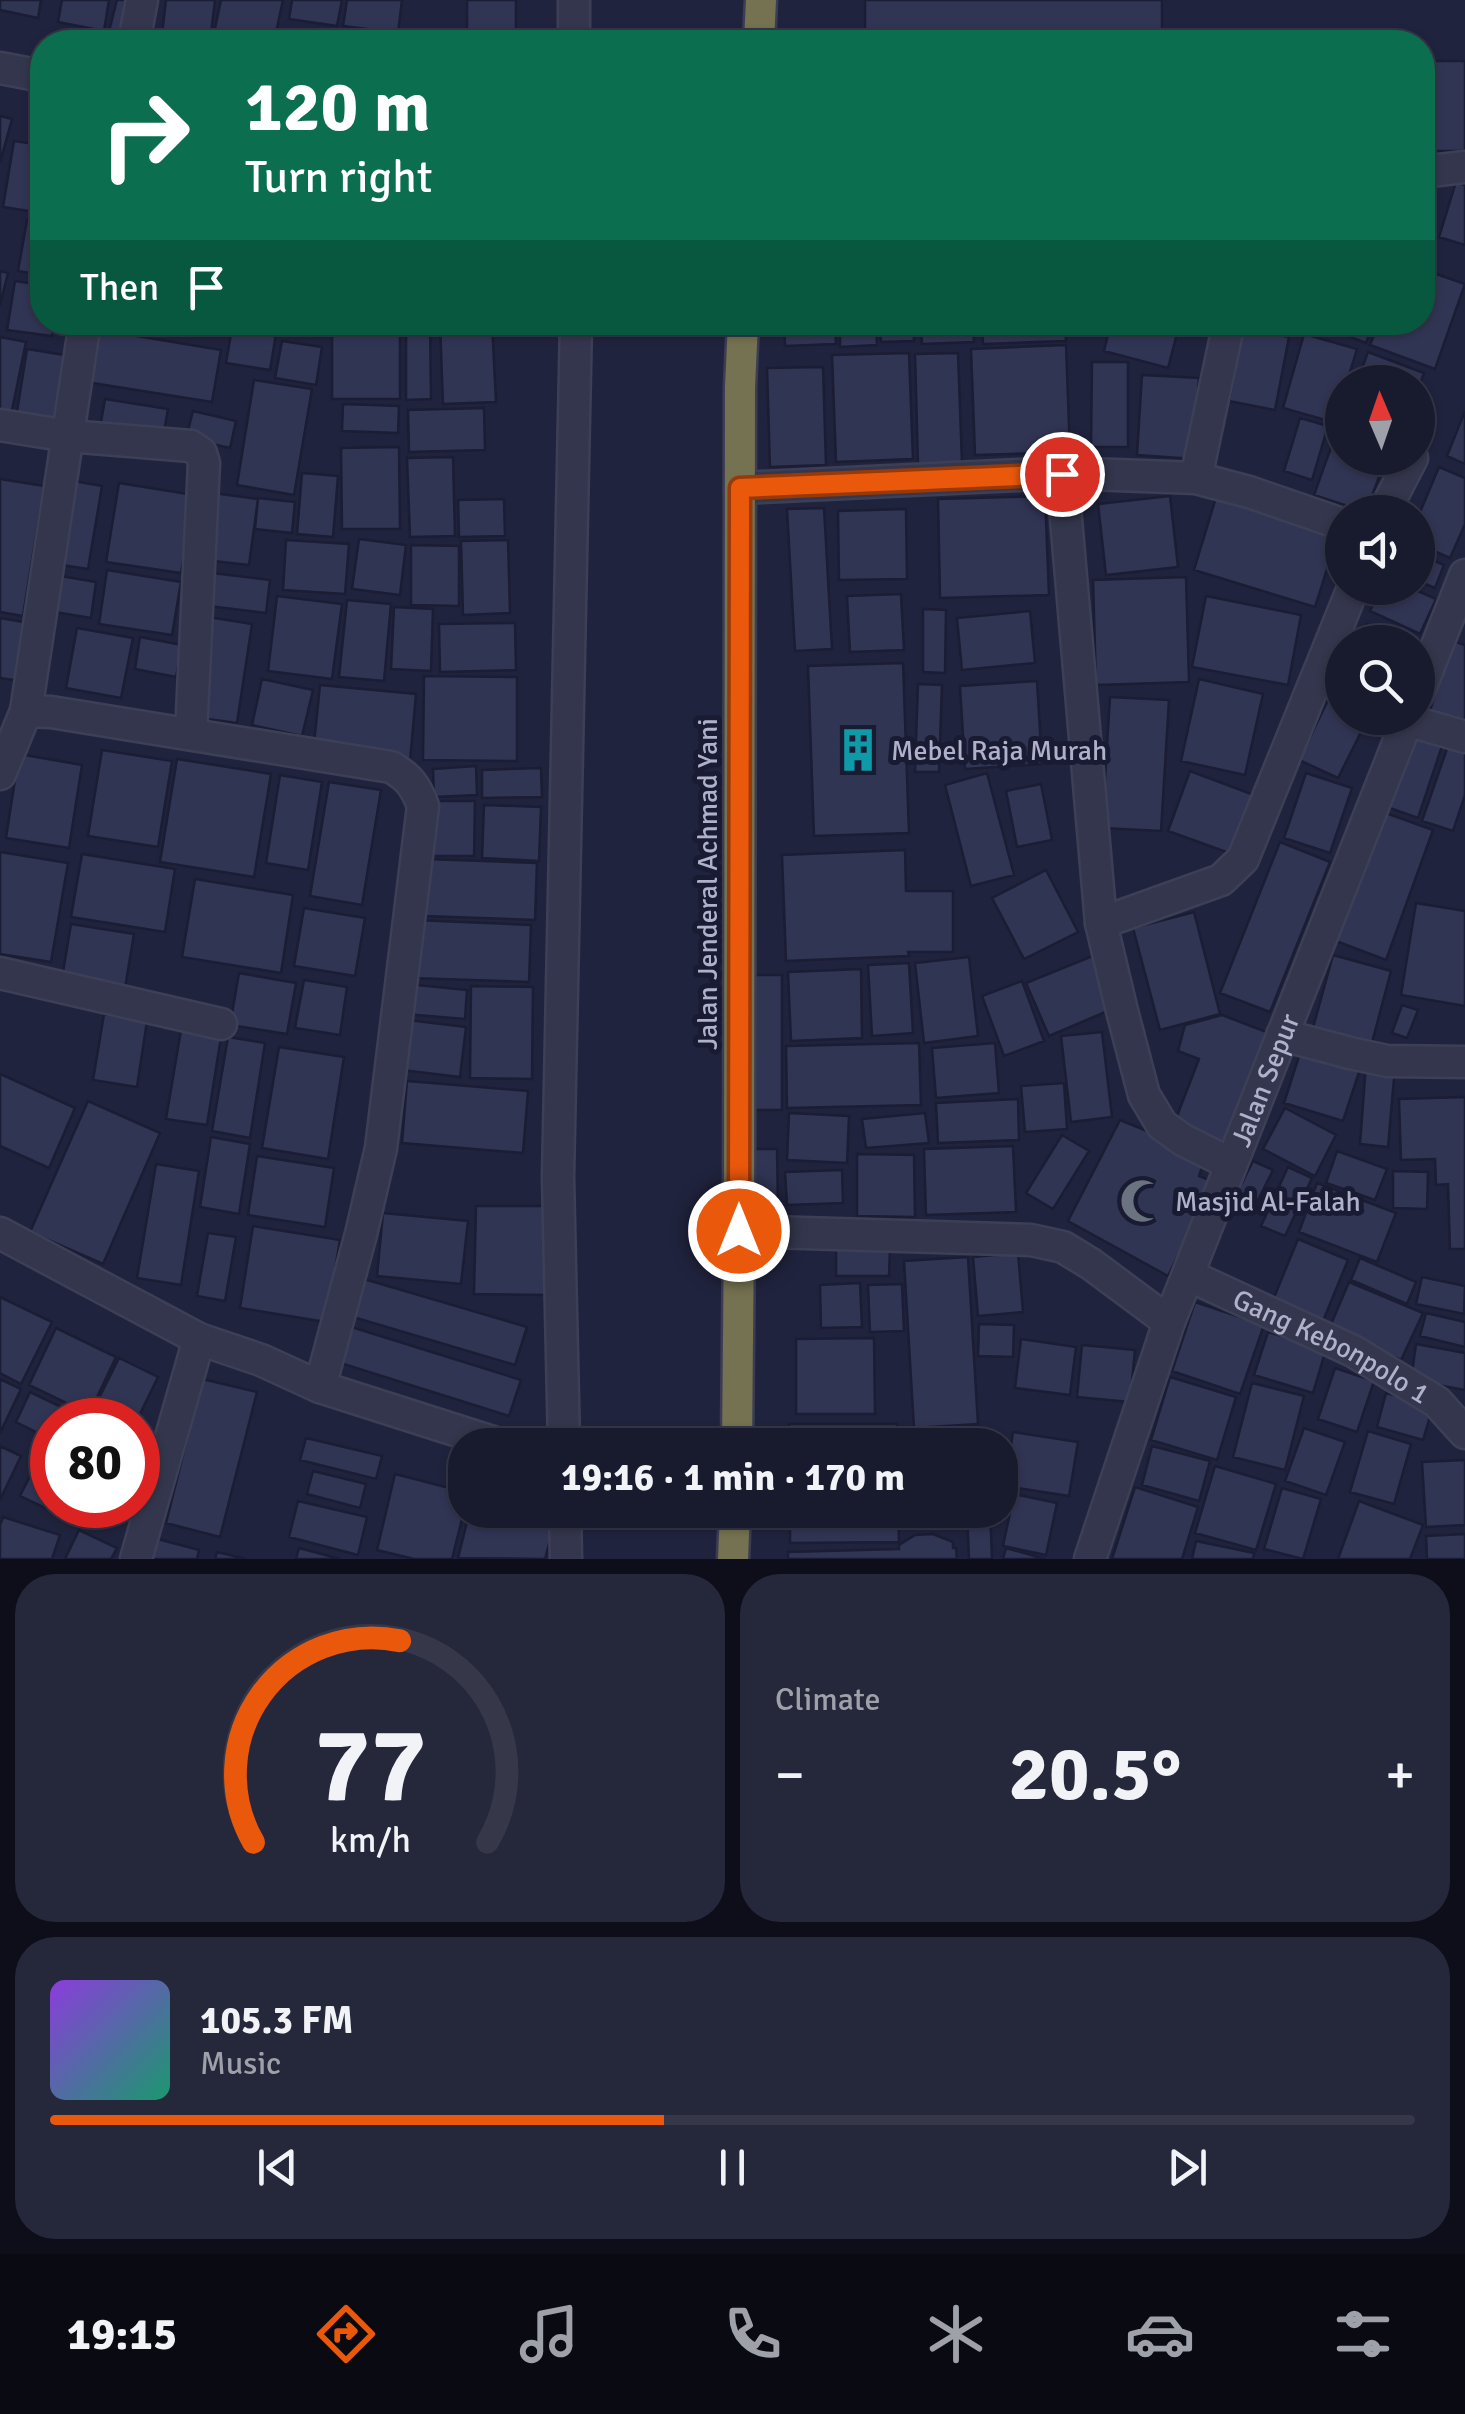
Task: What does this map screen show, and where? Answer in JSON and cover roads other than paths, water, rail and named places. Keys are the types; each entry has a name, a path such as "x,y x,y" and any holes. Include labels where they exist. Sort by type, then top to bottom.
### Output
{"highway":[{"path":"760,30 761,0"},
{"name":"Jalan Jenderal Achmad Yani","path":"737,1428 742,335"},
{"path":"732,1559 733,1528"}],"street":[{"path":"136,30 142,0"},
{"path":"574,0 574,30"},
{"path":"0,68 30,74"},
{"path":"1435,170 1465,167"},
{"path":"0,774 26,711 84,335"},
{"path":"564,1428 558,1177 576,335"},
{"path":"1196,478 1226,335"},
{"path":"0,425 68,436 191,446 201,453 204,463 190,734"},
{"path":"1062,474 1101,922 1152,1112 1183,1140 1231,1164"},
{"path":"740,488 1062,474 1196,478 1325,518"},
{"name":"Jalan Sepur","path":"1435,650 1465,574"},
{"path":"1101,922 1221,880 1242,859 1345,605"},
{"path":"26,711 391,766 417,788 423,806 381,1148 320,1387"},
{"path":"1435,722 1465,737"},
{"name":"Jalan Sepur","path":"1090,1559 1168,1322 1401,735"},
{"path":"0,973 221,1024"},
{"path":"1282,1035 1387,1060 1465,1062"},
{"path":"739,1231 1031,1240 1063,1247 1168,1322"},
{"path":"0,1234 199,1339 261,1360 320,1387 449,1428"},
{"name":"Gang Kebonpolo 1","path":"1188,1275 1353,1351 1437,1402 1465,1433"},
{"path":"136,1559 199,1339"},
{"path":"565,1528 566,1559"}],"place":[{"name":"Mebel Raja Murah","path":"858,750"},
{"name":"Masjid Al-Falah","path":"1142,1201"}]}
